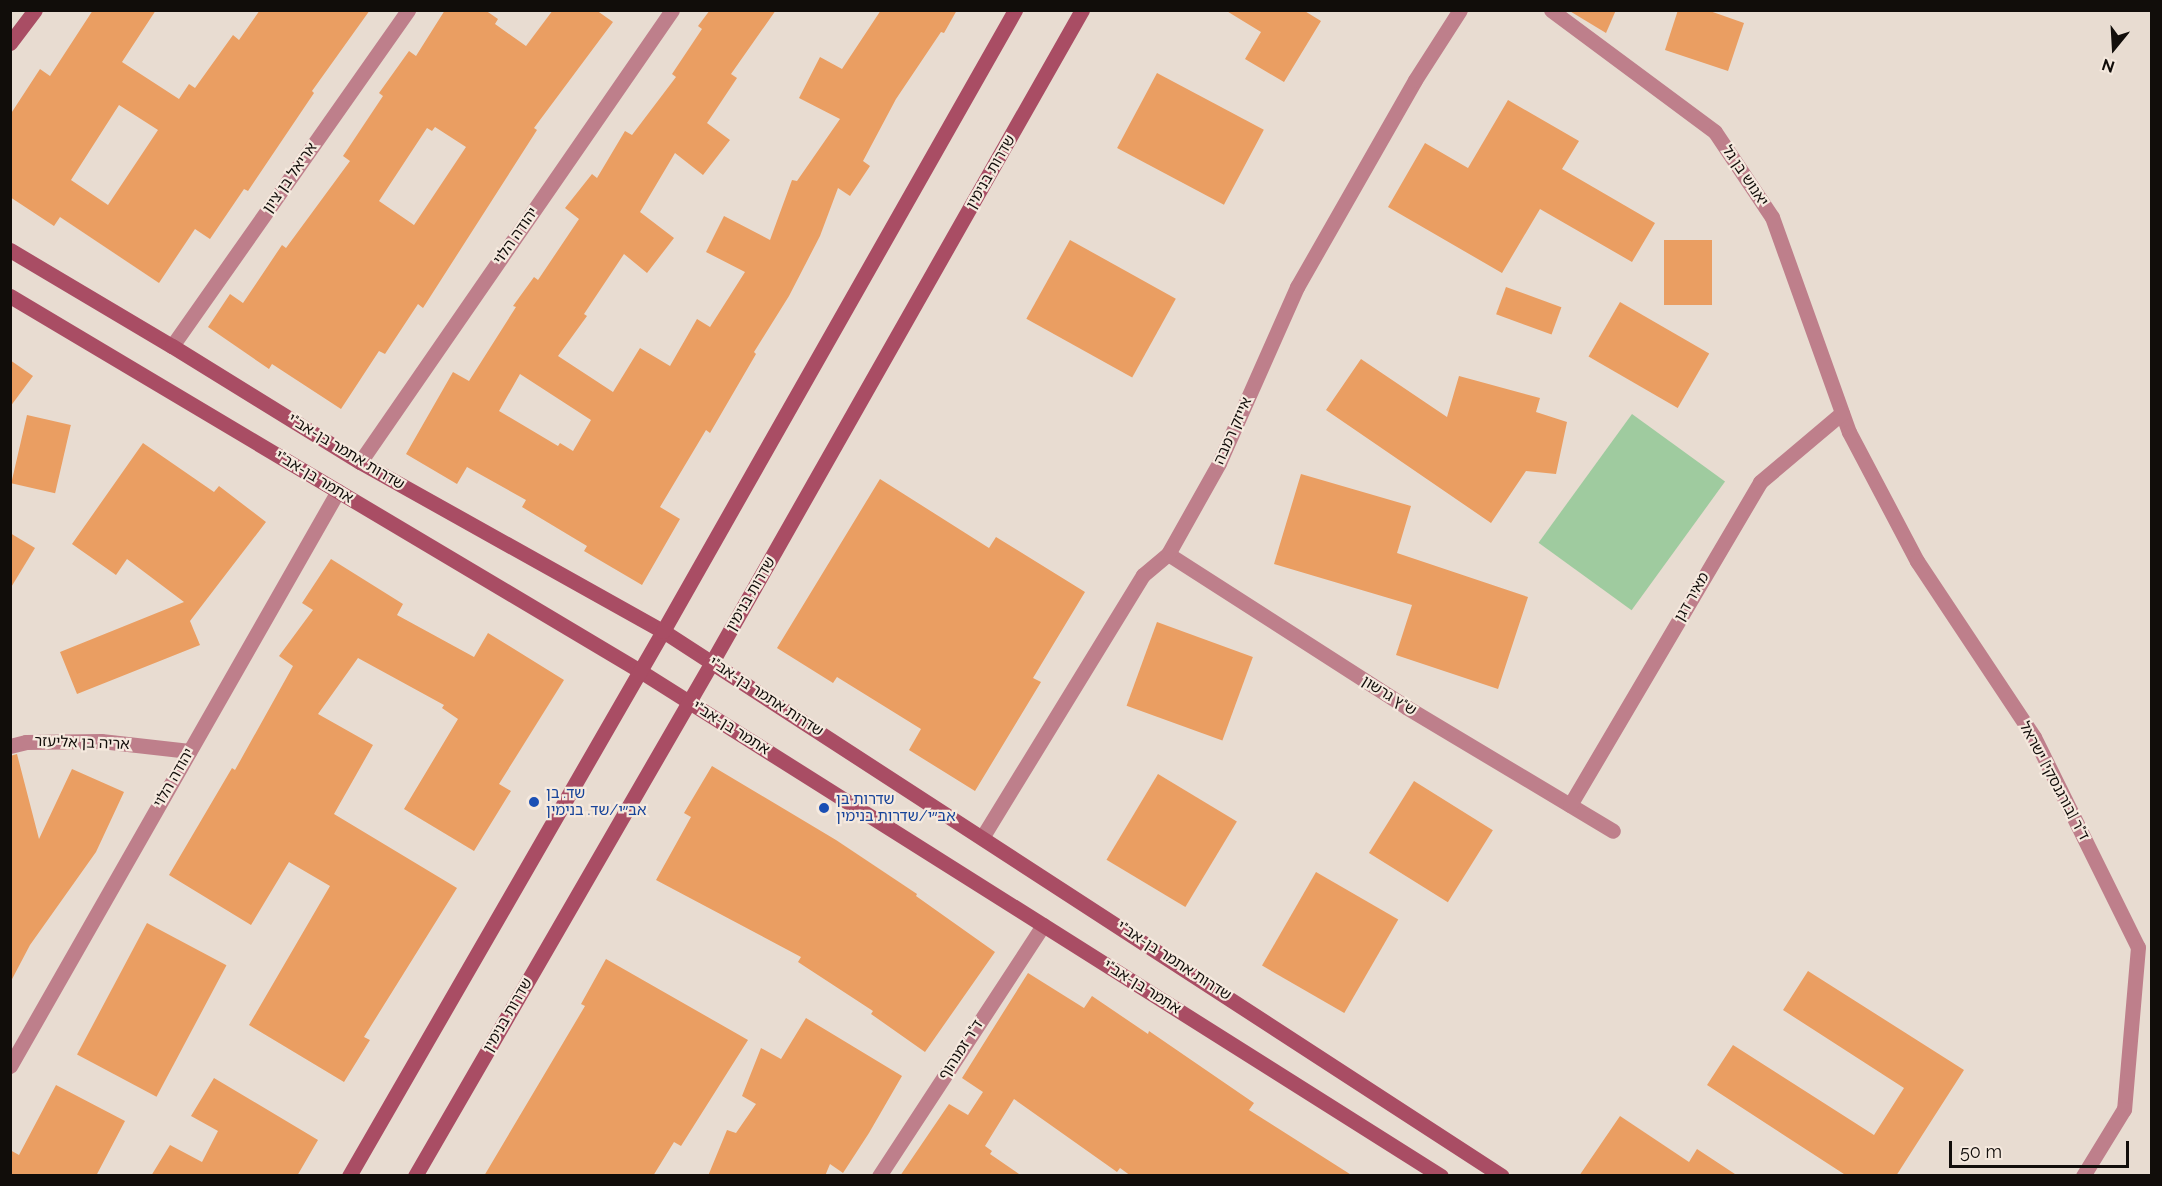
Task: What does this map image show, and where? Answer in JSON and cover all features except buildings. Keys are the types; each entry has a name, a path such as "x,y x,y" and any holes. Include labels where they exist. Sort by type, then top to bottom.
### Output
{"main road":[{"path":"10,43 35,10"},
{"path":"348,1176 663,631 1015,10"},
{"name":"שדרות בנימין","path":"416,1176 712,662 1082,10"},
{"name":"שדרות אתמר בן-אב\"י","path":"10,250 172,346 360,462 663,631 983,836 1502,1176"},
{"name":"אתמר בן-אב\"י","path":"10,296 640,670 1441,1176"}],"street":[{"name":"אריאל בן ציון","path":"172,346 408,10"},
{"name":"יהודה הלוי","path":"360,462 672,10"},
{"name":"אייזק רמבה","path":"983,836 1143,575 1168,555 1219,463 1298,286 1415,80 1460,10"},
{"name":"יאנוש בן גל","path":"1551,10 1715,132 1772,217 1842,412"},
{"name":"מאיר דגן","path":"1570,805 1760,482 1842,412"},
{"name":"ד\"ר [בורגנסקי] ישראל","path":"1842,412 1849,432 1917,561 2034,737 2138,947 2124,1109 2083,1176"},
{"name":"יהודה הלוי","path":"10,1066 338,491"},
{"name":"ש\"ץ גרשון","path":"1168,555 1397,701 1613,831"},
{"name":"אריה בן אליעזר","path":"10,746 26,742 101,741 189,751"},
{"name":"ד\"ר זמנהוף","path":"879,1176 1043,925"}],"green space":[{"path":"1632,414 1725,482 1632,610 1539,543"}],"place":[{"name":"שד. בן אב״י/שד. בנימין","path":"534,802"},
{"name":"שדרות בן אב״י/שדרות בנימין","path":"824,808"}]}
